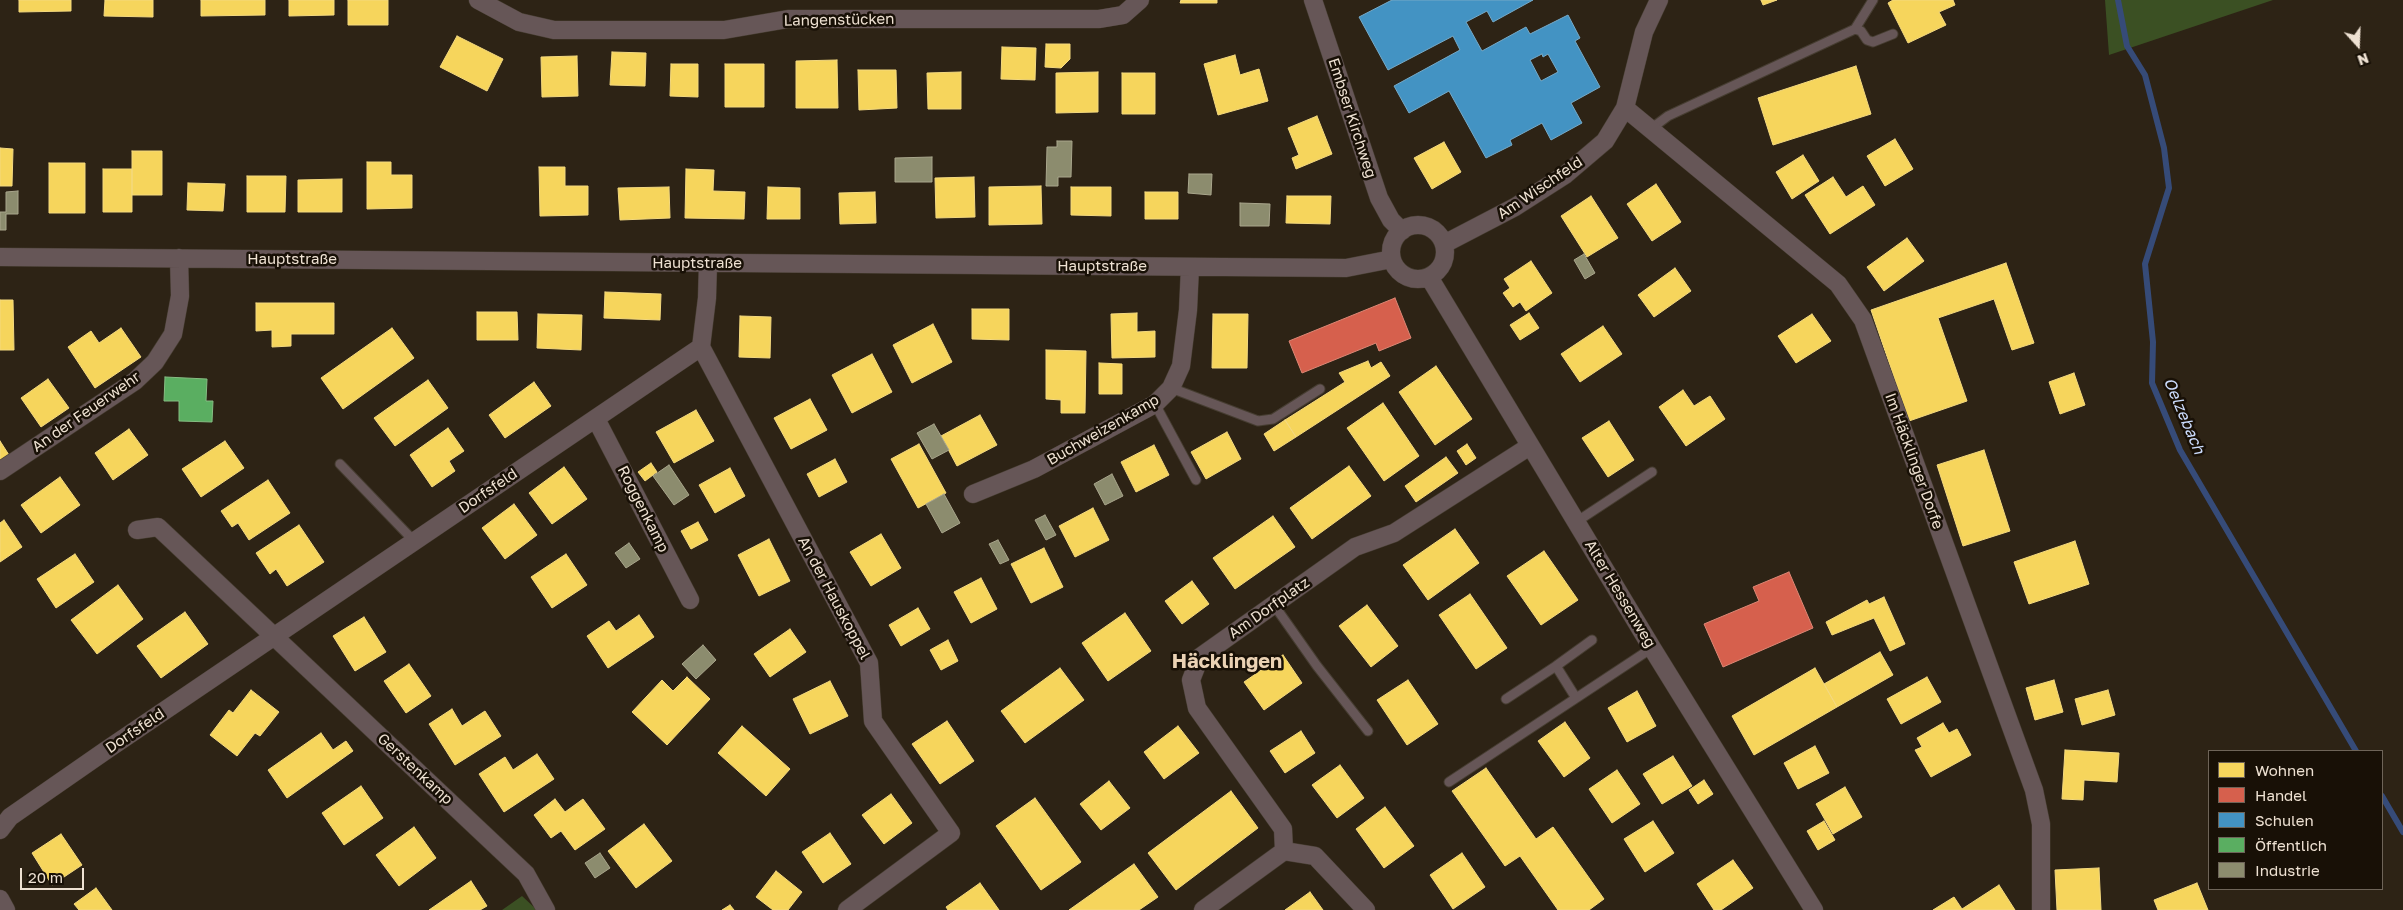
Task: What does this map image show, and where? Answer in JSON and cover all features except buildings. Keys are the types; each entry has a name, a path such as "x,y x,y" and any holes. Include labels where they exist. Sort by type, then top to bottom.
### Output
{"street":[{"name":"Langenstücken","path":"478,0 519,22 554,30 724,30 788,19 1099,19 1123,15 1140,0"},
{"name":"Embser Kirchweg","path":"1313,0 1378,198 1391,220 1402,232"},
{"name":"Am Wischfeld","path":"1444,244 1515,207 1565,175 1605,141 1626,108 1644,32 1659,0"},
{"name":"Im Häcklinger Dorfe","path":"1626,108 1838,284 1863,320 2034,790 2041,824 2041,910"},
{"path":"1409,227 1426,227 1440,237 1444,244 1445,252 1441,267 1429,277 1414,279 1406,276 1395,266 1392,258 1394,241 1409,227"},
{"name":"Hauptstraße","path":"0,257 1346,268 1392,258"},
{"name":"An der Feuerwehr","path":"0,471 135,380 155,362 173,334 180,296 179,258"},
{"path":"701,347 707,298 708,263"},
{"name":"Buchweizenkamp","path":"973,494 1034,469 1155,404 1171,388 1181,366 1188,310 1190,267"},
{"name":"Alter Hessenweg","path":"1429,277 1652,648 1813,910"},
{"name":"Dorfsfeld","path":"0,830 10,817 274,635 701,347"},
{"name":"An der Hauskoppel","path":"701,347 869,663 873,721 951,833 847,910"},
{"name":"Roggenkamp","path":"596,419 690,600"},
{"name":"Am Dorfplatz","path":"1284,851 1283,829 1197,708 1191,680 1200,657 1355,547 1394,533 1530,446"},
{"path":"137,530 158,527 274,635"},
{"name":"Gerstenkamp","path":"274,635 526,874 546,910"},
{"path":"1203,910 1284,851 1315,856 1366,910"},
{"path":"0,899 6,910"}],"lane":[{"path":"1652,128 1668,116 1855,29 1874,0"},
{"path":"1855,29 1861,31 1867,40 1873,42 1892,34"},
{"path":"1171,388 1258,421 1273,419 1320,389"},
{"path":"1155,404 1196,480"},
{"path":"340,464 414,541"},
{"path":"1576,522 1652,472"},
{"path":"1274,605 1317,666 1368,731"},
{"path":"1506,699 1592,640"},
{"path":"1449,782 1652,648"},
{"path":"1556,666 1576,698"}],"green space":[{"path":"2105,0 2273,0 2109,55"},
{"path":"522,896 537,910 502,910"}],"waterway":[{"name":"Oelzebach","path":"2118,0 2127,46 2145,75 2164,148 2169,188 2145,264 2153,342 2152,383 2180,450 2355,750"},
{"name":"Oelzebach","path":"2383,798 2403,832"}],"district":[{"name":"Häcklingen","path":"1227,662"}]}
